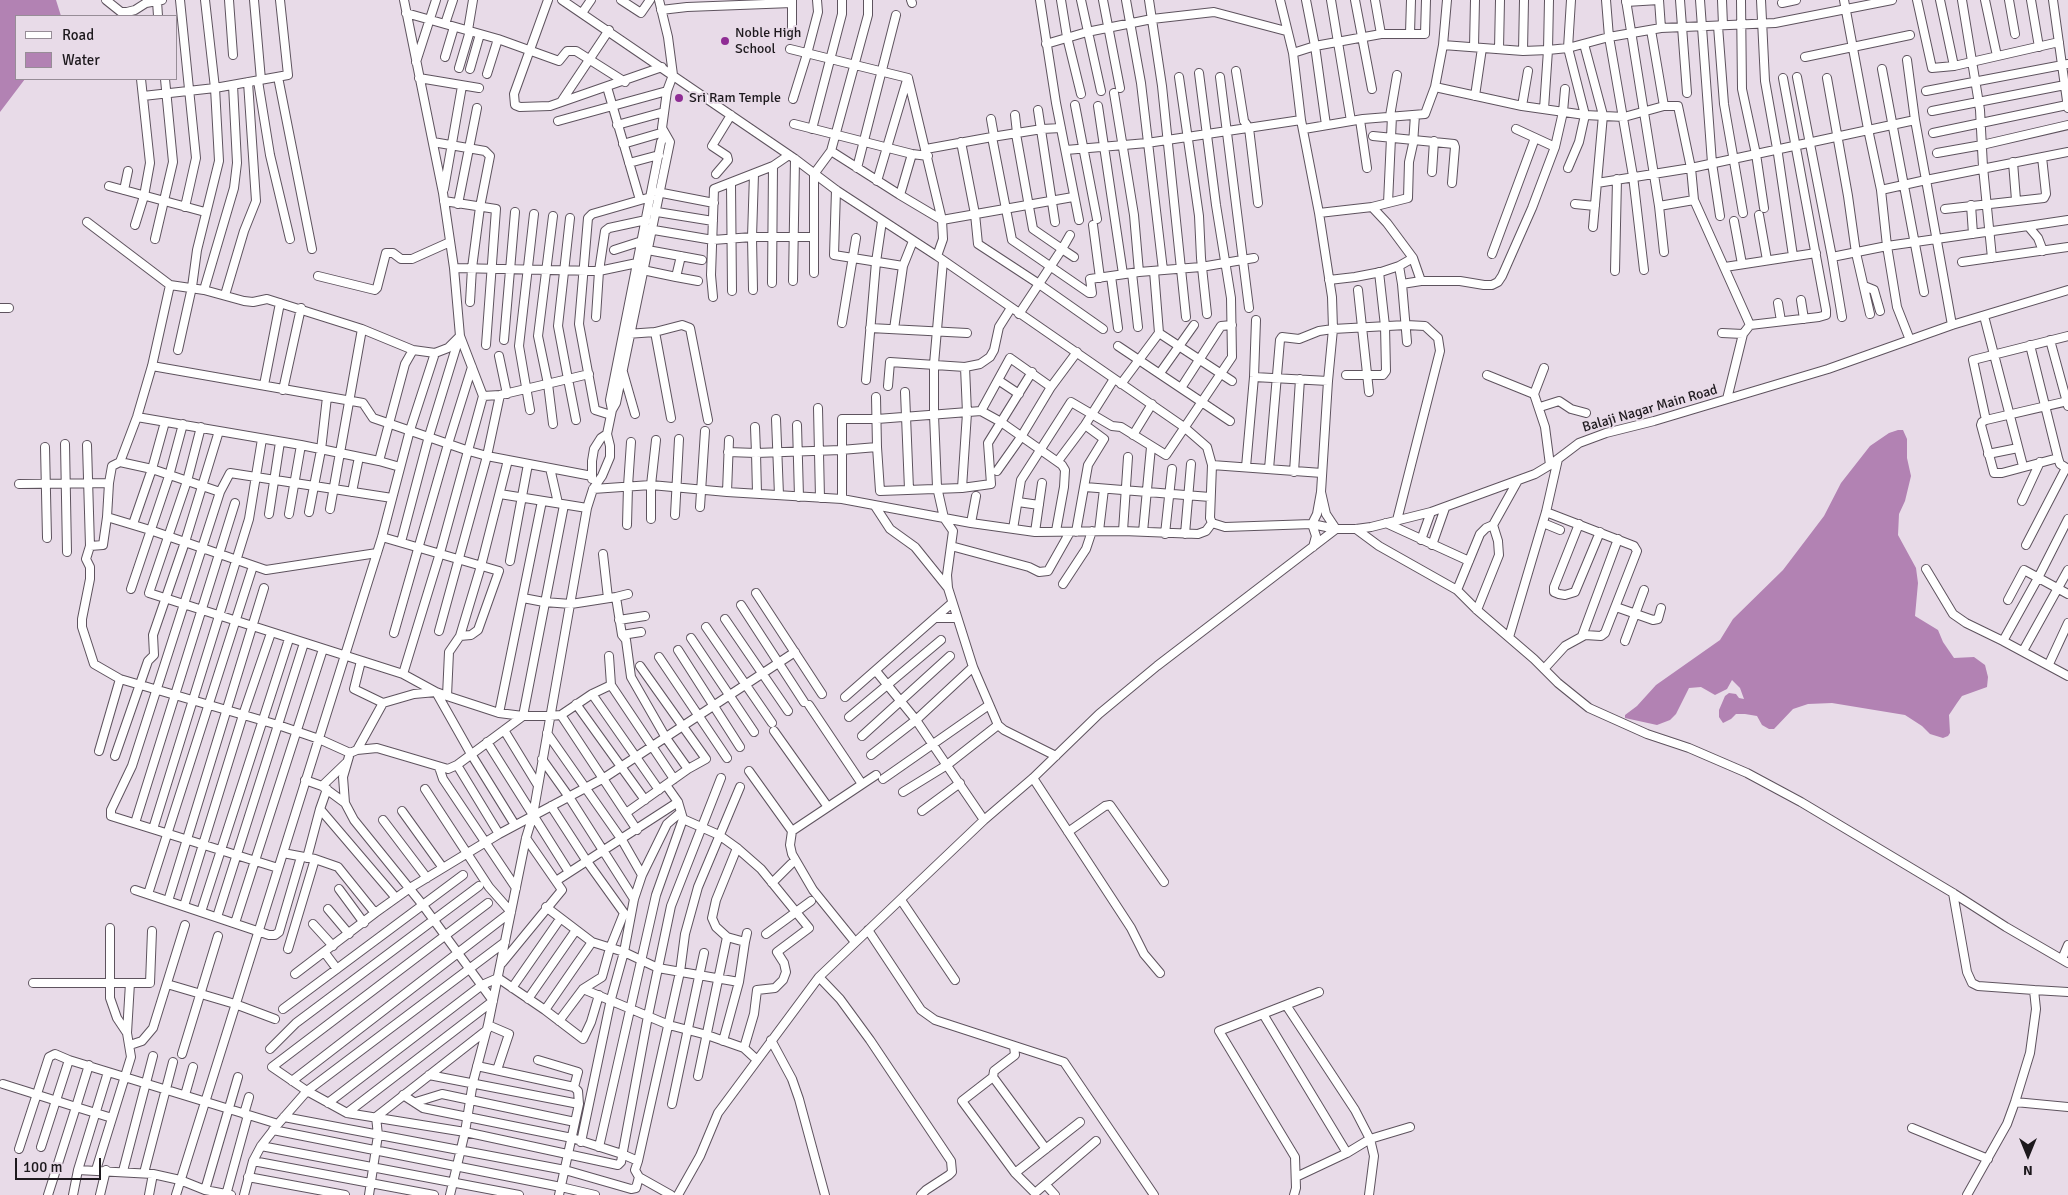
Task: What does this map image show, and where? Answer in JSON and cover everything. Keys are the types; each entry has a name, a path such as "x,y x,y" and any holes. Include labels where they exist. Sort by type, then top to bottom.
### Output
{"street":[{"path":"106,0 121,12 135,13 146,3 162,0"},
{"path":"114,6 120,0"},
{"path":"156,0 158,15"},
{"path":"180,0 191,90 196,158 185,207"},
{"path":"178,350 192,287 205,212 219,161 215,88 205,0"},
{"path":"229,0 233,55"},
{"path":"254,0 259,80 270,155 290,239"},
{"path":"143,96 215,88 288,75 280,0"},
{"path":"403,674 440,553 483,396 460,336 454,268 443,192 404,0"},
{"path":"416,64 436,0"},
{"path":"446,24 453,0"},
{"path":"460,68 469,30 473,0"},
{"path":"548,0 528,50 514,94 515,105 520,107 550,106 625,82 662,67"},
{"path":"562,0 609,30 792,157 836,190 1077,352 1184,427 1207,448 1212,466 1210,498 1210,518 1212,523 1202,533 1184,534 1123,531 1035,532 971,523 842,499 651,485 593,489"},
{"path":"582,13 591,0"},
{"path":"622,0 641,13 650,0"},
{"path":"611,412 616,403 623,371 627,334 639,267 652,211 659,155 664,133 667,91 673,75 668,37 659,0"},
{"path":"793,99 818,12 817,0"},
{"path":"812,130 842,14 842,0"},
{"path":"814,273 814,174 831,151 868,15 868,0"},
{"path":"1040,0 1073,197 1079,220"},
{"path":"1061,0 1067,37 1081,94"},
{"path":"1081,0 1101,91"},
{"path":"1103,0 1134,215 1138,327"},
{"path":"1126,0 1141,83 1163,270"},
{"path":"1149,0 1168,140 1186,317"},
{"path":"1280,0 1286,31 1293,53 1301,120 1319,213 1329,280 1333,330 1321,492 1318,514 1312,524 1316,536 1313,547"},
{"path":"1306,0 1315,46 1326,125"},
{"path":"1331,0 1351,121"},
{"path":"1355,0 1372,89"},
{"path":"1375,0 1382,34"},
{"path":"1410,33 1411,0"},
{"path":"1293,53 1315,46 1382,34 1425,34 1426,0"},
{"path":"1304,129 1391,116 1425,114 1435,87 1443,44 1447,0"},
{"path":"1475,0 1478,47 1475,96"},
{"path":"1498,49 1500,0"},
{"path":"1523,51 1524,0"},
{"path":"1544,109 1549,0"},
{"path":"1568,168 1579,142 1585,115 1568,48 1570,0"},
{"path":"1606,0 1608,37 1624,117 1644,270"},
{"path":"1661,28 1659,0 1626,1 1664,252"},
{"path":"1680,0 1687,93"},
{"path":"1700,0 1712,163 1720,216"},
{"path":"1722,0 1720,26 1724,104 1743,213"},
{"path":"1740,0 1742,90 1756,154 1767,260"},
{"path":"1761,0 1765,80 1793,256"},
{"path":"1782,3 1796,0"},
{"path":"1844,0 1881,190 1887,246 1897,307 1910,340"},
{"path":"1443,44 1523,51 1548,50 1568,48 1608,37 1661,28 1762,24 1892,0"},
{"path":"1917,0 1930,67 1934,69 2060,42"},
{"path":"1940,0 1954,66"},
{"path":"1962,0 1979,102 1992,258"},
{"path":"1985,0 1997,56"},
{"path":"2009,0 2015,34"},
{"path":"2031,0 2039,47"},
{"path":"1933,133 2068,107 2065,64 2054,0"},
{"path":"661,10 687,3 792,2 792,28"},
{"path":"1046,44 1087,32 1152,20 1214,12 1286,31"},
{"path":"406,13 498,39 559,62 567,51 571,50 625,82"},
{"path":"857,168 896,15"},
{"path":"445,57 454,26"},
{"path":"561,102 609,30"},
{"path":"1651,30 1664,106"},
{"path":"470,69 480,34"},
{"path":"1805,57 1910,35"},
{"path":"487,74 498,39"},
{"path":"1584,44 1603,115 1593,228"},
{"path":"790,49 908,78"},
{"path":"1906,60 1952,325"},
{"path":"1926,91 2065,64"},
{"path":"1882,69 1913,243 1924,292"},
{"path":"1236,71 1244,121 1249,128 1258,203"},
{"path":"1522,106 1528,71"},
{"path":"1013,529 1021,480 1071,402 1112,426 1118,426 1166,455 1232,357 1231,298 1224,263 1199,73"},
{"path":"1388,203 1392,138 1391,116 1397,75"},
{"path":"278,77 312,249"},
{"path":"1179,77 1199,216 1207,314"},
{"path":"1220,77 1249,308"},
{"path":"1797,77 1842,317"},
{"path":"419,78 480,88"},
{"path":"877,181 908,78"},
{"path":"908,78 942,220 943,240 940,259 934,364 934,415 937,488 944,518 953,531 947,575 948,588 974,667 998,725 1004,730 1056,756"},
{"path":"1727,399 1743,334 1750,325 1826,315 1783,78"},
{"path":"1827,78 1856,253 1870,314"},
{"path":"136,225 150,163 141,80"},
{"path":"155,239 173,162 165,80"},
{"path":"225,295 244,231 256,202 248,82"},
{"path":"204,290 234,188 237,163 233,85"},
{"path":"1932,111 2065,85"},
{"path":"443,192 453,146 462,86"},
{"path":"607,87 640,200"},
{"path":"1435,87 1522,106 1585,115 1624,117 1664,106 1675,105 1680,109 1691,168 1694,200 1750,325"},
{"path":"1402,284 1422,281 1460,281 1484,285 1498,282 1532,208 1554,147 1563,112 1565,89"},
{"path":"558,121 667,91"},
{"path":"1075,105 1085,148 1100,278"},
{"path":"1098,106 1123,274"},
{"path":"458,204 477,108"},
{"path":"1038,110 1055,222"},
{"path":"617,125 664,112"},
{"path":"716,174 728,160 728,156 712,146 731,115"},
{"path":"1014,115 1033,229 1074,257"},
{"path":"1319,213 1372,207 1408,198 1415,115"},
{"path":"991,119 1012,240 1089,294 1092,293 1090,279 1136,272 1202,267 1254,258"},
{"path":"1066,150 1147,143 1301,120"},
{"path":"1360,120 1367,168"},
{"path":"1596,183 1691,168 1915,120"},
{"path":"794,124 835,136 912,154 927,153 961,142 993,136 1061,128"},
{"path":"1937,153 1982,146 2068,125"},
{"path":"1516,128 1554,147"},
{"path":"623,144 664,133"},
{"path":"654,194 670,142 664,133"},
{"path":"1373,136 1451,142 1455,147 1452,183"},
{"path":"1492,254 1534,138"},
{"path":"1432,172 1434,141"},
{"path":"432,142 485,151 490,156 480,207 472,268 470,302"},
{"path":"961,142 975,214 978,244 1103,329"},
{"path":"831,151 942,220 1073,197"},
{"path":"1881,190 2068,152"},
{"path":"900,195 912,154"},
{"path":"629,163 659,155"},
{"path":"713,297 711,275 714,190 792,157"},
{"path":"792,157 793,281"},
{"path":"1945,208 2046,196 2042,157"},
{"path":"2013,162 2016,200"},
{"path":"772,283 773,166"},
{"path":"124,190 128,172"},
{"path":"753,290 754,174"},
{"path":"1615,271 1617,179"},
{"path":"731,184 732,291"},
{"path":"109,186 205,212"},
{"path":"836,190 834,255 903,266"},
{"path":"611,412 595,410 579,324 582,271 589,216 654,194 714,203"},
{"path":"1658,206 1694,200"},
{"path":"444,201 496,209 486,345"},
{"path":"1575,204 1595,206"},
{"path":"1971,205 1974,234"},
{"path":"1372,207 1388,224 1414,258 1422,281"},
{"path":"596,317 599,271 605,231 609,228 646,220 652,211"},
{"path":"652,211 713,221"},
{"path":"504,340 508,270 515,212"},
{"path":"530,410 519,346 534,214"},
{"path":"553,216 538,336 548,384 553,424"},
{"path":"570,218 558,332 576,420"},
{"path":"646,220 648,229"},
{"path":"1832,258 1887,246 2068,220"},
{"path":"866,380 876,262 882,221"},
{"path":"1734,221 1742,264"},
{"path":"87,222 170,285 192,287 244,301 253,302 267,299 301,308 362,329 413,350 435,354 448,348 460,336"},
{"path":"2028,226 2038,238 2043,251"},
{"path":"648,229 712,240 752,237 813,237"},
{"path":"1019,314 1070,235"},
{"path":"842,323 856,238"},
{"path":"894,329 903,266 913,241"},
{"path":"318,276 375,290 386,253 393,253 401,259 412,259 450,242"},
{"path":"614,250 643,247 702,260"},
{"path":"1962,262 2068,248"},
{"path":"1725,267 1816,253"},
{"path":"676,277 681,256"},
{"path":"1329,280 1379,272 1399,266 1414,258"},
{"path":"1399,266 1407,342"},
{"path":"454,268 564,272 639,267 698,281"},
{"path":"1058,461 1091,415 1159,333 1154,271"},
{"path":"1346,375 1383,375 1386,371 1385,326 1379,272"},
{"path":"1111,276 1118,328"},
{"path":"120,462 137,417 152,366 170,285"},
{"path":"1864,286 1874,290 1880,311"},
{"path":"1358,290 1369,392"},
{"name":"Balaji Nagar Main Road","path":"1212,523 1225,526 1312,524 1336,529 1356,529 1432,512 1517,482 1550,465 1579,442 1828,369 1952,325 2068,290"},
{"path":"1801,300 1804,319"},
{"path":"264,386 280,303"},
{"path":"1778,303 1781,321"},
{"path":"0,308 9,308"},
{"path":"283,390 301,308"},
{"path":"888,386 890,362 965,367 980,364 990,357 997,344 999,327 1011,308"},
{"path":"1984,316 2023,466"},
{"path":"1246,467 1254,376 1256,320"},
{"path":"627,334 655,332 682,325 690,328 708,420"},
{"path":"1160,373 1194,325"},
{"path":"1181,388 1221,326 1232,325"},
{"path":"1269,469 1280,340 1282,337 1299,339 1319,331 1406,325 1425,326 1438,338 1440,352 1397,520"},
{"path":"870,328 967,333"},
{"path":"330,509 362,329"},
{"path":"655,332 671,418"},
{"path":"1722,332 1743,334"},
{"path":"1159,333 1232,381"},
{"path":"450,1195 465,1132 473,1082 488,1028 502,964 526,838 533,815 587,508 593,489 602,476 610,457 607,434 611,412 610,400 618,358 627,334"},
{"path":"401,542 429,436 460,336"},
{"path":"1986,420 1972,361 1975,358 2068,336"},
{"path":"2050,340 2068,403 2044,406 1986,420 1981,425 1994,473 2002,473 2058,458"},
{"path":"2026,545 2067,468 2060,464 2058,458 2030,345"},
{"path":"1118,346 1230,421"},
{"path":"378,460 390,424 405,364 413,350"},
{"path":"997,471 1021,437 1051,386 1077,352"},
{"path":"176,1195 382,537 410,430 435,354"},
{"path":"439,631 504,394 499,356"},
{"path":"618,358 635,414"},
{"path":"980,411 1010,358 1051,386"},
{"path":"152,366 283,390 327,396 348,402 363,403 372,418 448,444 487,456 592,476"},
{"path":"394,632 472,367"},
{"path":"962,488 967,413 965,367"},
{"path":"1534,394 1544,368"},
{"path":"876,397 880,491 909,488 962,488 991,484 988,444 1032,372"},
{"path":"483,396 504,394 589,374"},
{"path":"1487,375 1534,394 1540,406 1550,465"},
{"path":"1254,376 1328,381"},
{"path":"1294,472 1300,379"},
{"path":"998,380 1019,394"},
{"path":"905,392 909,488"},
{"path":"309,512 321,450 327,396"},
{"path":"1540,406 1559,401 1571,409 1586,413"},
{"path":"1133,435 1152,404"},
{"path":"818,408 820,498"},
{"path":"842,499 842,419 877,419 980,411 1001,422 1058,461 1065,470 1056,532"},
{"path":"137,417 301,445 378,460 400,467"},
{"path":"776,419 779,495"},
{"path":"132,524 152,469 165,422"},
{"path":"131,589 169,476 183,424"},
{"path":"797,425 799,497"},
{"path":"951,546 1029,567 1039,572 1048,571 1073,532 1085,487 1088,464 1104,439 1085,425"},
{"path":"201,427 187,481 149,592 289,639 403,674 436,692 499,713 523,716 561,715 592,694 611,685"},
{"path":"756,427 757,493"},
{"path":"115,756 148,661 154,655 153,635 185,542 219,431"},
{"path":"700,507 705,431"},
{"path":"593,489 592,461 594,450 601,438 607,434"},
{"path":"153,829 249,519 262,439"},
{"path":"675,515 680,439"},
{"path":"651,519 651,485 656,440"},
{"path":"727,492 729,440"},
{"path":"269,514 280,442"},
{"path":"628,524 631,442"},
{"path":"65,444 67,552"},
{"path":"87,445 90,546 86,559 90,567 89,594 82,619 86,642 94,664 120,680 140,684 262,720 354,751 377,748 448,769 457,765 523,716 561,504 550,468"},
{"path":"289,514 301,445"},
{"path":"45,447 47,538"},
{"path":"728,452 776,453 877,447"},
{"path":"1143,532 1151,447"},
{"path":"1988,454 2018,448"},
{"path":"352,492 359,457"},
{"path":"1123,531 1128,457"},
{"path":"1509,637 1543,524 1558,459"},
{"path":"447,696 449,652 460,636 481,566 508,460"},
{"path":"90,546 103,544 112,466 120,462 152,469 220,492"},
{"path":"2022,501 2040,462"},
{"path":"510,561 528,464"},
{"path":"1184,534 1191,464"},
{"path":"1212,466 1322,473"},
{"path":"1165,534 1172,469"},
{"path":"278,868 111,816 110,810 132,766 220,492 230,473 392,498"},
{"path":"1457,590 1482,531 1493,525 1517,482"},
{"path":"18,484 109,483"},
{"path":"1035,532 1042,483"},
{"path":"1085,487 1210,498"},
{"path":"1063,584 1096,531 1104,489"},
{"path":"678,1195 700,1156 718,1113 819,978 984,820 1033,778 1099,714 1156,666 1336,529 1326,514 1321,492"},
{"path":"500,494 587,508"},
{"path":"971,523 976,496"},
{"path":"499,713 542,501"},
{"path":"1018,502 1039,504"},
{"path":"135,823 200,610 235,504"},
{"path":"874,506 890,529 915,547 948,588"},
{"path":"1432,545 1445,508"},
{"path":"1421,540 1432,512"},
{"path":"1544,669 1565,646 1582,636 1601,636 1605,633 1637,551 1634,546 1546,512"},
{"path":"107,517 167,535 266,570 377,553"},
{"path":"2003,641 2068,519"},
{"path":"1386,523 1469,561"},
{"path":"1543,524 1560,530"},
{"path":"1579,524 1554,587 1554,592 1559,594 1565,596 1575,592 1600,532"},
{"path":"1477,610 1499,555 1498,541 1493,525"},
{"path":"1356,529 1379,546 1457,590 1558,683 1589,708 1647,734 1688,748 1746,773 1801,802 1953,893 2006,928 2065,961 2068,945"},
{"path":"382,537 499,571 478,630 471,635 460,636"},
{"path":"1582,636 1618,540"},
{"path":"604,554 612,597 622,635 626,640 631,677 666,738 688,769"},
{"path":"148,894 253,566"},
{"path":"1926,569 1953,614 1966,623 2068,676"},
{"path":"2008,600 2024,570 2068,594"},
{"path":"2023,651 2068,570"},
{"path":"168,901 264,588"},
{"path":"1625,641 1644,590"},
{"path":"756,592 822,694"},
{"path":"523,598 571,604 628,594"},
{"path":"845,697 952,603"},
{"path":"741,605 778,663 862,784"},
{"path":"1616,607 1656,620 1661,608"},
{"path":"619,620 645,616"},
{"path":"935,618 957,618"},
{"path":"725,619 788,711"},
{"path":"2048,664 2068,623"},
{"path":"706,627 828,807"},
{"path":"622,635 641,632"},
{"path":"184,906 243,715 271,633"},
{"path":"691,638 754,732"},
{"path":"202,912 289,639"},
{"path":"849,717 941,640"},
{"path":"217,917 238,856 304,643"},
{"path":"235,923 323,649"},
{"path":"678,650 740,747"},
{"path":"295,974 364,923 375,912 410,888 499,834 604,778 795,652"},
{"path":"609,656 611,685 674,779"},
{"path":"862,736 950,656"},
{"path":"659,657 727,758"},
{"path":"361,661 354,690 383,702 402,696 436,692"},
{"path":"626,814 688,769 706,759 640,666"},
{"path":"871,756 916,720 974,667"},
{"path":"876,671 916,720 984,820"},
{"path":"98,751 120,680"},
{"path":"436,692 471,754 515,825"},
{"path":"592,694 658,790"},
{"path":"288,948 324,787 348,761 383,702"},
{"path":"576,704 645,800"},
{"path":"883,779 989,705"},
{"path":"561,715 637,830"},
{"path":"903,792 947,765 998,725"},
{"path":"504,730 537,784"},
{"path":"547,733 622,840 642,875"},
{"path":"487,742 569,872"},
{"path":"542,759 569,797 634,899"},
{"path":"348,761 343,777 346,802 354,820 410,888 493,1001"},
{"path":"457,765 499,834"},
{"path":"439,767 442,780 516,888"},
{"path":"749,771 792,830 790,845 792,854 813,890 855,942"},
{"path":"792,830 876,775"},
{"path":"488,903 272,1068 307,1092 347,1112 465,1132 569,1156 618,1165 621,1162 671,906 721,778"},
{"path":"1033,778 1131,928 1144,954 1160,973"},
{"path":"305,780 324,787 346,802"},
{"path":"922,811 960,783"},
{"path":"599,1147 656,895 682,815 678,802 666,785"},
{"path":"671,1195 639,1177 636,1170 680,972 685,934 698,887 740,787"},
{"path":"425,789 489,887 511,912"},
{"path":"556,881 678,802"},
{"path":"1068,832 1105,806 1110,805 1164,882"},
{"path":"551,806 586,860 624,913 610,948 602,977 583,989 559,1022"},
{"path":"320,809 396,898"},
{"path":"402,811 443,868"},
{"path":"682,815 702,828 719,835 761,869 809,928 778,952 786,972 783,980 775,988 757,990 754,1014 744,1048"},
{"path":"581,1142 611,1000 624,952 634,899 642,875 667,824 682,815"},
{"path":"383,820 427,878"},
{"path":"502,964 562,890 526,838"},
{"path":"737,848 712,912 713,923 727,937 745,942"},
{"path":"282,853 338,867 375,912"},
{"path":"135,890 269,935 274,935 278,932 307,858"},
{"path":"772,883 791,864"},
{"path":"284,1009 463,875"},
{"path":"270,1049 296,1023 479,886"},
{"path":"339,889 364,923"},
{"path":"1953,893 1963,955 1972,983 1978,986 2068,992"},
{"path":"901,900 955,980"},
{"path":"766,934 811,901"},
{"path":"328,908 349,934"},
{"path":"546,908 592,942 624,952 658,968 739,982"},
{"path":"292,1081 511,912"},
{"path":"512,988 560,919"},
{"path":"313,924 333,946"},
{"path":"130,1045 142,1041 150,1033 185,925"},
{"path":"96,1170 131,1057 127,1033 112,1008 110,998 110,928"},
{"path":"528,999 576,930"},
{"path":"868,930 922,1010 935,1020 1064,1062 1154,1195"},
{"path":"33,983 150,983 152,931"},
{"path":"722,1041 739,982 747,932"},
{"path":"182,1054 218,936"},
{"path":"698,1076 727,937"},
{"path":"244,1195 253,1161 261,1146 284,1116 307,1092 505,942"},
{"path":"545,1010 592,942"},
{"path":"324,953 336,969"},
{"path":"672,1104 704,953"},
{"path":"498,978 545,1010 582,1039 599,995"},
{"path":"328,1103 482,985 498,978"},
{"path":"819,978 840,999 870,1040 951,1161 952,1172 921,1195"},
{"path":"127,1033 130,983"},
{"path":"167,984 275,1018"},
{"path":"583,989 668,1025 707,1035 744,1048 757,1060"},
{"path":"1967,1195 1988,1159 2015,1102 2030,1053 2036,1009 2034,990"},
{"path":"1294,1195 1296,1188 1295,1157 1220,1031 1320,992"},
{"path":"347,1112 493,1001"},
{"path":"1286,1005 1355,1110 1370,1139 1374,1156 1369,1195"},
{"path":"1263,1014 1347,1152"},
{"path":"488,1028 508,1034 497,1070"},
{"path":"376,1117 488,1028"},
{"path":"771,1040 792,1079 826,1195"},
{"path":"1014,1046 1015,1055 994,1071 993,1077 962,1101 1015,1173 1035,1193 1096,1141"},
{"path":"19,1149 51,1055 55,1054 145,1084 278,1124"},
{"path":"123,1171 153,1056"},
{"path":"41,1147 69,1060"},
{"path":"538,1060 578,1072 574,1086"},
{"path":"144,1173 173,1062"},
{"path":"48,1195 89,1065"},
{"path":"477,1066 574,1086 578,1091 579,1104 560,1191"},
{"path":"185,1095 193,1067"},
{"path":"73,1195 94,1112 108,1072"},
{"path":"429,1075 579,1104"},
{"path":"205,1190 238,1077"},
{"path":"993,1077 1046,1149"},
{"path":"3,1084 112,1118"},
{"path":"416,1102 442,1094 575,1122"},
{"path":"403,1095 423,1108 572,1138 638,1161"},
{"path":"78,1170 153,1174 180,1180 205,1190 227,1195 249,1097"},
{"path":"2015,1102 2068,1107"},
{"path":"284,1116 565,1170 631,1189 636,1188 639,1177"},
{"path":"368,1195 378,1135 376,1117"},
{"path":"1015,1173 1080,1122"},
{"path":"1296,1177 1370,1139 1410,1127"},
{"path":"1912,1128 1988,1159"},
{"path":"273,1130 456,1166 560,1191 595,1195"},
{"path":"261,1146 519,1195"},
{"path":"253,1161 434,1195"},
{"path":"100,1195 106,1170"},
{"path":"149,1195 153,1174"},
{"path":"248,1177 345,1195"},
{"path":"1046,1185 1055,1195"}],"water":[{"path":"0,0 56,0 61,15 15,15 15,80 24,80 0,112"},
{"path":"1903,430 1907,439 1907,458 1911,476 1905,501 1899,514 1898,535 1916,568 1918,583 1915,616 1938,630 1943,642 1954,658 1974,657 1985,665 1988,677 1987,687 1962,696 1957,703 1949,715 1950,733 1948,736 1943,738 1930,734 1922,726 1905,715 1832,703 1808,704 1793,709 1774,729 1769,729 1762,725 1757,716 1745,714 1736,714 1723,723 1719,717 1719,710 1725,696 1729,693 1736,694 1739,698 1744,699 1740,688 1732,680 1727,689 1715,695 1701,687 1689,688 1676,714 1670,720 1657,725 1625,718 1625,715 1637,706 1656,685 1720,640 1733,619 1783,570 1824,516 1841,483 1870,446 1889,433"}],"place":[{"name":"Noble High School","path":"725,41"},
{"name":"Sri Ram Temple","path":"679,98"}]}
